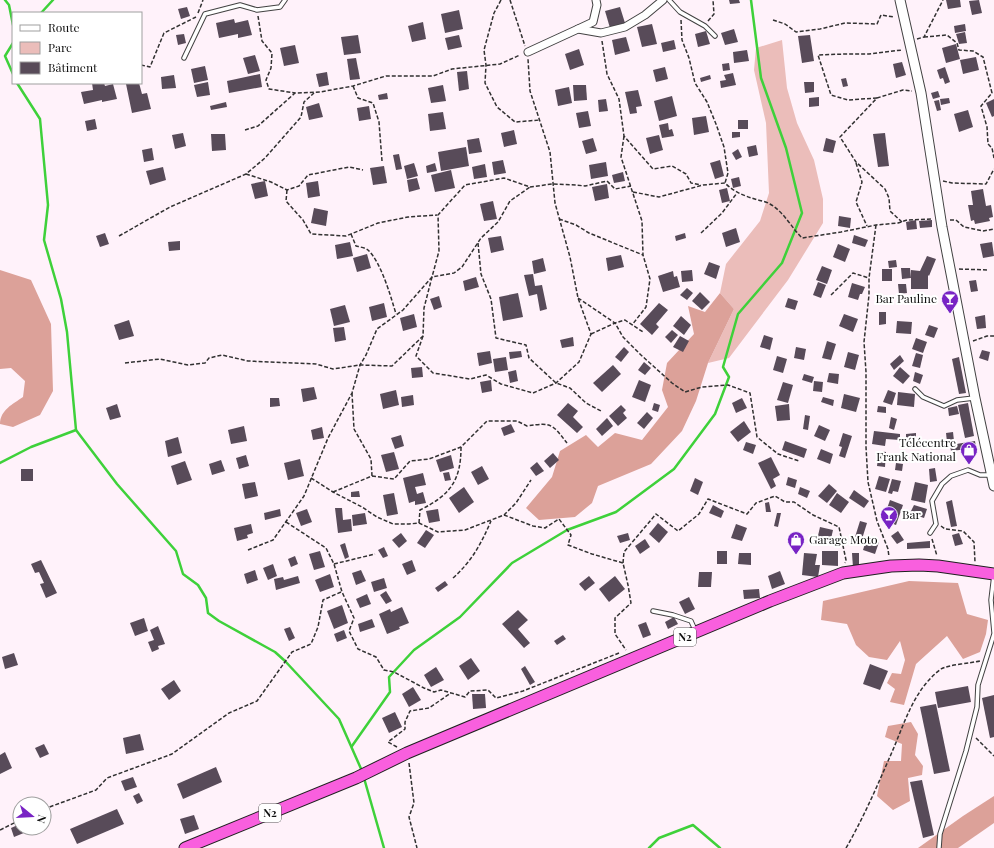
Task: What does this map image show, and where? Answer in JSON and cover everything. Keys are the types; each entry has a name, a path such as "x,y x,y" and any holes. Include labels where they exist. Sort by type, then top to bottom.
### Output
{"highway":[{"name":"N2","path":"185,848 356,778 407,753 770,601 844,573 890,566 938,566 976,570 994,574"}],"street":[{"path":"528,52 593,22 597,5 596,0"},
{"path":"578,30 601,33 625,27 645,15 663,0"},
{"path":"900,0 921,93 942,224 975,398 992,468 994,486"}],"lane":[{"path":"184,58 205,14 240,6 257,10 280,7 285,0"},
{"path":"670,0 680,12 705,26 715,36"},
{"path":"915,389 923,397 944,406 957,400 975,398"},
{"path":"930,533 936,524 932,501 942,484 950,476 968,470 980,475 992,468"},
{"path":"939,848 940,834 971,732 977,707 978,685 994,633 991,600 994,574"},
{"path":"653,611 673,615 691,621 696,633"}],"path":[{"path":"501,0 494,13 484,50 486,65 485,83 497,107 515,122 541,120"},
{"path":"510,0 528,52 530,91 541,120 550,152 552,184 555,203 570,257 578,298 590,334 579,362 556,383 533,393 501,384 486,375 470,379 433,374 416,356 423,336 424,308 439,251 438,215 465,185 504,178 530,187 552,184 576,184 585,186 607,181 615,189 631,186"},
{"path":"705,26 714,14 713,0"},
{"path":"924,37 943,0"},
{"path":"257,10 262,40 272,53 271,68 266,80 269,89 295,93 314,92 353,86 386,76 433,76 452,69 500,64 528,52"},
{"path":"680,12 682,40 689,58 695,83 707,102 724,147 728,174 725,183"},
{"path":"773,20 785,24 796,32 820,29 845,23 877,24 881,15 904,19"},
{"path":"142,65 150,67 164,33 196,17"},
{"path":"601,33 607,74 619,99 624,136 621,157 642,222 643,255 650,279 646,307 632,325"},
{"path":"921,93 902,90 877,98 848,100 831,95 818,55 869,54 911,45 924,37 947,35 957,43 959,50 973,51 983,57 992,93 981,106 987,127 988,144 993,148 994,158"},
{"path":"353,86 358,98 373,103 379,122 382,161"},
{"path":"118,236 170,207 246,174 265,158 301,117 304,102 314,92"},
{"path":"244,130 258,126 295,93"},
{"path":"877,98 840,137 856,162 884,189 888,198 890,211 902,222"},
{"path":"624,136 653,169 672,166 686,174 691,182 703,185"},
{"path":"856,162 862,182 856,202 867,226"},
{"path":"246,174 271,182 287,190 299,186 308,175 349,166 363,170"},
{"path":"934,179 952,183 986,184 994,169"},
{"path":"633,192 659,197 703,185 725,183"},
{"path":"725,183 733,191 770,203 790,222 795,231 802,238 867,226 898,223 907,220 932,219 942,224 956,220 964,227 984,231 994,229"},
{"path":"248,550 273,540 304,496 328,438 352,393 360,365 377,329 403,310 432,277 454,273 462,267 478,243 498,222 510,201 530,187"},
{"path":"287,190 286,200 303,220 311,234 346,236 378,223 408,217 438,215"},
{"path":"701,233 722,213 738,193"},
{"path":"559,219 643,255"},
{"path":"876,225 869,278 869,295 864,342 866,372 866,447 868,482 877,521 888,549 890,566"},
{"path":"351,234 356,246 368,249 376,261 388,288 396,315"},
{"path":"478,243 481,274 491,299 496,338 526,345 529,358 556,383 570,388 586,404 601,411"},
{"path":"951,269 988,270"},
{"path":"831,295 853,273 869,278"},
{"path":"578,298 615,323 623,337 672,383 686,392 702,387 728,385 750,393 757,437 778,454 799,461"},
{"path":"590,334 625,320 643,332"},
{"path":"125,363 160,359 188,365 205,363 209,358 222,355 248,361 316,364 333,369 360,365 392,366 423,336"},
{"path":"965,343 987,336 994,336"},
{"path":"352,393 354,429 371,459 372,476"},
{"path":"332,492 372,476 394,479 410,461 429,459 461,448 487,421 517,421 527,426 544,423 554,427 567,443"},
{"path":"420,522 420,510 434,503 454,484 461,465 461,448"},
{"path":"311,478 332,492 362,507 377,517 393,524 420,522 438,532 465,530 504,515 516,503 531,480"},
{"path":"622,563 624,552 656,514 678,530 700,514 708,499 747,514 756,503 775,496 785,502 794,502 813,515 839,528 846,560 844,573"},
{"path":"504,515 533,526 545,528 560,519 571,535 568,545"},
{"path":"453,578 464,568 480,546 491,521"},
{"path":"286,522 326,548 334,564 342,592 354,618 349,631 358,649 376,657 384,670 394,672 434,692 441,690 465,697 470,691 488,690 496,698 523,691 619,652"},
{"path":"936,524 945,529 963,531 974,542 976,570"},
{"path":"930,533 938,566"},
{"path":"334,564 375,554"},
{"path":"52,806 96,790 107,778 172,754 229,713 257,701 292,652 311,644 318,627 323,600 342,592"},
{"path":"846,848 872,798 896,744 908,711 924,685 942,668 986,660"},
{"path":"971,732 994,756"},
{"path":"0,830 12,825"}],"green space":[{"path":"782,40 787,88 797,123 814,160 823,199 823,223 788,280 729,358 708,363 734,309 720,293 726,264 760,221 769,193 766,123 754,70 756,48"}],"shaded area":[{"path":"0,270 31,280 51,324 53,391 40,415 13,427 0,424 2,415 11,405 23,397 25,381 11,368 0,369"},
{"path":"720,293 734,309 708,363 696,401 682,431 651,464 598,486 592,503 575,517 539,520 526,508 552,477 560,451 586,435 598,447 615,433 642,440 668,407 662,390 667,363 694,334 688,306 705,312"},
{"path":"909,581 958,583 967,614 988,620 986,634 980,652 963,659 947,636 916,664 904,705 890,702 895,689 887,683 892,673 901,674 905,660 900,641 887,660 869,657 856,645 847,624 821,620 823,601"},
{"path":"911,722 918,734 915,755 923,766 922,775 908,778 910,801 893,810 877,796 884,761 901,761 902,744 885,737 888,726"},
{"path":"994,796 994,823 958,848 918,848 963,816"}],"building":[{"path":"729,0 739,0 740,3 730,4"},
{"path":"946,0 960,0 961,7 948,9"},
{"path":"979,0 982,13 972,15 969,1"},
{"path":"187,7 190,16 181,19 178,9"},
{"path":"620,7 625,23 610,28 605,11"},
{"path":"459,10 463,29 445,33 441,14"},
{"path":"234,19 235,23 248,20 252,35 238,38 238,34 219,38 216,23"},
{"path":"423,22 426,39 412,42 408,26"},
{"path":"652,24 657,44 642,47 637,27"},
{"path":"965,24 966,31 955,33 954,26"},
{"path":"734,29 738,42 725,45 721,33"},
{"path":"706,31 710,44 698,47 695,34"},
{"path":"965,32 967,43 959,44 956,34"},
{"path":"184,34 186,43 178,45 176,35"},
{"path":"358,35 361,53 344,55 341,37"},
{"path":"459,35 462,47 448,50 445,38"},
{"path":"810,35 814,61 802,63 798,36"},
{"path":"626,37 630,51 615,55 612,40"},
{"path":"674,40 676,49 663,52 661,43"},
{"path":"956,44 960,59 946,63 942,48"},
{"path":"295,45 299,63 284,66 280,48"},
{"path":"579,49 584,65 570,70 565,54"},
{"path":"747,50 749,61 734,63 733,52"},
{"path":"255,55 260,71 248,74 243,58"},
{"path":"976,57 979,70 963,74 960,60"},
{"path":"356,58 360,79 350,80 347,59"},
{"path":"902,62 906,75 896,78 893,64"},
{"path":"729,63 730,70 723,71 722,64"},
{"path":"205,66 208,80 194,83 191,69"},
{"path":"665,67 668,79 656,82 653,70"},
{"path":"945,67 950,82 945,84 943,78 940,79 937,70"},
{"path":"467,71 469,89 459,91 457,72"},
{"path":"327,72 329,85 319,87 316,74"},
{"path":"733,73 736,85 721,88 720,81 726,80 724,75"},
{"path":"260,74 262,87 229,93 227,81"},
{"path":"174,75 176,88 162,89 161,77"},
{"path":"710,75 711,79 701,82 700,78"},
{"path":"846,78 848,86 843,87 841,79"},
{"path":"208,82 210,95 197,97 194,85"},
{"path":"804,82 814,82 814,92 805,93"},
{"path":"92,84 104,84 105,86 113,84 117,99 102,102 102,100 84,104 81,92 93,90"},
{"path":"126,84 139,84 142,94 147,93 151,109 132,113"},
{"path":"443,85 446,101 431,103 428,88"},
{"path":"573,85 586,85 587,100 574,101"},
{"path":"569,87 572,103 558,106 555,90"},
{"path":"638,90 642,106 636,107 637,113 630,114 625,92"},
{"path":"938,91 940,97 933,99 931,93"},
{"path":"387,93 388,99 379,100 378,95"},
{"path":"672,96 677,116 659,121 654,101"},
{"path":"819,97 819,106 809,107 809,98"},
{"path":"949,98 950,103 941,105 940,99"},
{"path":"606,99 608,111 599,112 598,100"},
{"path":"994,99 994,116 992,117 986,103"},
{"path":"939,100 941,110 937,111 934,101"},
{"path":"226,102 227,107 211,110 210,106"},
{"path":"319,103 323,117 309,120 306,107"},
{"path":"369,106 371,119 359,121 357,108"},
{"path":"968,110 973,127 959,132 954,114"},
{"path":"588,111 591,126 579,128 576,113"},
{"path":"443,112 446,129 430,131 428,114"},
{"path":"706,116 709,132 694,135 692,118"},
{"path":"95,119 97,129 87,131 85,121"},
{"path":"738,120 748,120 748,129 738,129"},
{"path":"668,123 669,130 672,129 674,136 662,138 659,125"},
{"path":"514,130 517,144 504,147 501,133"},
{"path":"732,132 740,132 740,137 732,138"},
{"path":"183,133 186,146 175,149 172,135"},
{"path":"885,133 889,166 878,167 873,134"},
{"path":"211,134 225,134 226,150 212,151"},
{"path":"659,135 663,150 650,154 646,138"},
{"path":"479,138 482,152 469,154 467,140"},
{"path":"593,138 597,151 586,154 582,141"},
{"path":"826,138 836,141 833,153 823,151"},
{"path":"756,145 758,155 749,157 747,147"},
{"path":"466,147 469,166 441,171 438,152"},
{"path":"152,148 154,160 144,162 142,150"},
{"path":"738,149 742,157 736,160 732,153"},
{"path":"399,154 402,169 396,170 393,155"},
{"path":"503,160 506,173 494,175 492,162"},
{"path":"720,160 724,176 715,179 710,163"},
{"path":"606,162 608,176 591,179 589,165"},
{"path":"414,163 418,176 407,179 404,166"},
{"path":"435,163 437,171 427,173 426,166"},
{"path":"485,164 487,177 474,179 472,167"},
{"path":"384,166 387,183 373,185 370,168"},
{"path":"163,167 166,180 150,185 146,171"},
{"path":"451,170 455,188 435,192 431,175"},
{"path":"623,172 625,181 614,183 612,175"},
{"path":"739,177 741,186 733,188 731,179"},
{"path":"417,178 420,189 409,192 407,180"},
{"path":"265,181 268,196 255,199 251,184"},
{"path":"318,181 320,196 308,198 306,183"},
{"path":"607,184 609,198 595,201 592,187"},
{"path":"727,188 730,201 722,203 719,190"},
{"path":"983,189 986,206 991,205 993,217 989,218 990,221 975,224 974,220 971,221 968,205 973,205 971,191"},
{"path":"493,201 497,219 484,221 480,204"},
{"path":"314,208 328,211 326,226 311,223"},
{"path":"839,216 851,218 850,228 838,226"},
{"path":"916,220 917,229 907,230 906,222"},
{"path":"932,220 932,227 920,228 919,221"},
{"path":"736,228 740,242 726,247 722,233"},
{"path":"105,233 109,244 100,247 96,236"},
{"path":"685,233 686,238 676,241 675,236"},
{"path":"854,235 868,240 865,247 852,243"},
{"path":"501,236 504,250 491,253 488,238"},
{"path":"180,241 180,250 169,251 168,242"},
{"path":"350,242 353,256 337,259 335,245"},
{"path":"992,242 994,256 983,258 980,244"},
{"path":"838,244 850,249 845,262 833,257"},
{"path":"367,254 371,268 357,272 353,258"},
{"path":"621,255 624,267 608,271 606,258"},
{"path":"927,256 936,259 929,276 928,275 928,289 911,289 911,270 920,271"},
{"path":"543,258 546,271 534,274 532,261"},
{"path":"896,260 897,267 889,268 888,261"},
{"path":"709,262 720,266 716,279 704,274"},
{"path":"822,266 832,270 827,284 816,280"},
{"path":"901,268 910,268 911,278 902,279"},
{"path":"882,269 892,269 892,281 882,281"},
{"path":"692,270 693,281 682,282 681,271"},
{"path":"673,271 674,277 677,276 680,287 663,292 658,276"},
{"path":"533,274 535,286 542,285 547,309 540,311 537,294 529,296 524,275"},
{"path":"476,277 479,287 465,291 463,281"},
{"path":"976,280 978,291 971,292 969,281"},
{"path":"818,282 826,285 821,298 813,295"},
{"path":"852,283 865,287 858,300 848,297"},
{"path":"898,284 906,284 907,293 899,294"},
{"path":"687,288 693,293 687,300 680,295"},
{"path":"700,292 710,302 702,310 692,301"},
{"path":"518,293 523,317 503,321 499,297"},
{"path":"439,296 442,307 434,310 430,299"},
{"path":"788,298 798,301 795,310 785,307"},
{"path":"384,303 387,317 372,321 369,307"},
{"path":"659,303 668,310 656,324 659,327 652,335 640,324"},
{"path":"345,305 350,322 334,326 330,309"},
{"path":"879,312 886,312 886,324 879,325"},
{"path":"414,314 417,327 403,331 400,318"},
{"path":"844,314 858,319 853,332 839,326"},
{"path":"985,315 986,328 977,329 975,317"},
{"path":"681,316 691,325 684,335 673,326"},
{"path":"129,320 134,336 119,340 114,325"},
{"path":"897,321 912,322 911,334 896,333"},
{"path":"929,325 938,328 934,338 925,335"},
{"path":"344,327 346,340 335,342 333,328"},
{"path":"672,330 678,335 671,343 665,337"},
{"path":"764,335 773,338 770,350 760,347"},
{"path":"680,336 689,341 683,352 673,347"},
{"path":"573,337 574,346 562,348 560,340"},
{"path":"916,338 927,342 923,353 912,349"},
{"path":"827,341 836,344 831,360 822,358"},
{"path":"624,347 629,352 621,362 615,357"},
{"path":"796,347 806,349 804,360 794,358"},
{"path":"982,350 990,352 988,361 979,358"},
{"path":"490,351 492,363 479,366 477,353"},
{"path":"521,351 522,357 510,359 509,352"},
{"path":"848,352 859,355 855,370 844,367"},
{"path":"916,353 923,355 920,368 912,366"},
{"path":"900,355 904,361 894,370 890,364"},
{"path":"777,356 787,359 783,373 773,370"},
{"path":"506,357 508,370 495,372 493,359"},
{"path":"959,357 966,393 959,394 952,359"},
{"path":"644,362 651,368 645,375 638,370"},
{"path":"613,365 621,374 602,392 593,383"},
{"path":"422,367 423,377 412,378 411,368"},
{"path":"900,367 910,376 903,384 893,376"},
{"path":"516,370 518,381 510,383 508,372"},
{"path":"915,372 923,375 920,384 913,381"},
{"path":"829,373 839,374 838,384 827,382"},
{"path":"804,374 814,377 812,383 802,380"},
{"path":"491,380 492,391 482,393 480,382"},
{"path":"639,380 651,385 645,402 632,397"},
{"path":"814,381 823,382 822,392 813,391"},
{"path":"783,382 793,385 788,403 777,400"},
{"path":"314,387 317,399 303,402 301,389"},
{"path":"396,390 399,405 383,409 380,394"},
{"path":"888,390 896,393 892,405 883,402"},
{"path":"898,392 915,394 914,407 897,405"},
{"path":"844,394 860,398 856,412 841,408"},
{"path":"413,395 414,405 402,407 401,397"},
{"path":"823,397 834,400 833,406 821,402"},
{"path":"270,398 279,398 280,406 270,407"},
{"path":"742,398 747,408 736,413 732,403"},
{"path":"568,403 578,411 573,417 583,427 577,433 557,415"},
{"path":"654,403 660,405 658,412 652,410"},
{"path":"968,403 974,436 965,438 958,405"},
{"path":"117,404 121,417 110,420 106,408"},
{"path":"789,404 790,420 777,421 775,406"},
{"path":"621,405 626,410 623,413 627,418 618,426 609,416"},
{"path":"878,406 886,407 886,413 877,412"},
{"path":"957,406 959,414 949,416 948,408"},
{"path":"647,412 653,418 644,429 637,423"},
{"path":"805,415 810,416 808,430 803,429"},
{"path":"891,417 897,419 894,430 889,428"},
{"path":"607,418 613,426 602,436 596,429"},
{"path":"744,421 751,432 738,442 730,432"},
{"path":"511,424 515,432 504,436 501,428"},
{"path":"819,425 830,430 825,441 814,436"},
{"path":"244,426 247,441 231,444 228,430"},
{"path":"322,427 324,438 313,440 311,430"},
{"path":"874,431 900,434 900,440 886,439 885,446 872,444"},
{"path":"953,432 954,441 947,442 946,433"},
{"path":"843,433 852,436 845,458 839,456 842,447 839,446"},
{"path":"916,433 916,445 906,445 906,434"},
{"path":"401,435 404,446 395,449 391,438"},
{"path":"178,437 182,453 168,457 165,441"},
{"path":"785,441 807,449 804,458 782,450"},
{"path":"975,441 976,448 951,451 950,445"},
{"path":"746,442 756,445 753,454 743,450"},
{"path":"821,449 833,454 830,464 817,459"},
{"path":"879,451 886,452 885,467 877,466"},
{"path":"394,452 399,469 386,472 381,455"},
{"path":"553,453 559,460 550,468 544,461"},
{"path":"246,455 249,466 239,469 236,458"},
{"path":"451,455 454,468 440,472 436,460"},
{"path":"771,457 780,475 773,479 776,486 771,489 758,463"},
{"path":"300,459 304,476 288,480 284,463"},
{"path":"221,460 225,471 212,475 209,464"},
{"path":"185,461 192,480 177,485 171,466"},
{"path":"537,462 544,471 536,476 530,468"},
{"path":"896,463 903,464 902,471 895,470"},
{"path":"482,466 489,479 478,485 471,472"},
{"path":"935,468 937,481 930,482 929,469"},
{"path":"21,469 33,469 33,481 21,481"},
{"path":"449,472 451,480 445,481 443,473"},
{"path":"423,473 426,485 415,487 417,494 423,492 426,503 415,505 415,501 409,503 403,478"},
{"path":"879,476 890,479 886,492 875,489"},
{"path":"788,477 797,480 795,488 786,485"},
{"path":"695,478 703,482 698,495 690,491"},
{"path":"892,479 901,481 898,492 893,491 892,494 888,493"},
{"path":"255,482 258,496 245,499 242,484"},
{"path":"915,482 928,485 925,503 911,500"},
{"path":"829,484 837,491 827,503 818,496"},
{"path":"464,487 474,502 459,513 449,498"},
{"path":"800,487 810,491 807,498 798,494"},
{"path":"854,490 869,501 864,508 849,498"},
{"path":"359,491 360,497 351,497 351,492"},
{"path":"394,493 398,514 387,516 383,495"},
{"path":"837,493 849,502 841,513 829,505"},
{"path":"890,500 903,505 896,525 883,520"},
{"path":"952,500 957,526 951,527 946,502"},
{"path":"769,502 771,512 766,512 765,503"},
{"path":"713,505 724,511 721,518 709,513"},
{"path":"914,505 927,509 924,518 910,513"},
{"path":"335,508 342,508 343,520 351,519 352,531 338,533"},
{"path":"280,509 281,516 265,520 264,513"},
{"path":"307,509 312,522 301,526 296,513"},
{"path":"438,509 440,521 429,523 426,511"},
{"path":"365,513 367,524 353,526 352,515"},
{"path":"777,513 781,513 778,527 774,526"},
{"path":"860,521 867,523 862,539 855,537"},
{"path":"658,523 668,532 659,543 649,534"},
{"path":"251,524 253,533 247,535 248,538 237,541 234,528"},
{"path":"736,524 747,528 742,541 731,538"},
{"path":"820,527 833,530 830,543 817,540"},
{"path":"426,530 434,535 425,548 417,543"},
{"path":"898,531 904,540 897,544 891,536"},
{"path":"401,533 407,541 399,548 392,540"},
{"path":"628,533 630,540 620,543 617,536"},
{"path":"959,533 963,544 955,546 952,535"},
{"path":"867,537 879,542 875,554 863,550"},
{"path":"645,539 650,547 640,554 635,546"},
{"path":"930,541 930,548 907,549 907,543"},
{"path":"345,543 349,557 345,559 340,545"},
{"path":"384,547 388,556 383,558 378,550"},
{"path":"320,551 325,567 314,570 309,554"},
{"path":"717,551 727,551 727,564 717,564"},
{"path":"822,551 838,551 838,566 822,565"},
{"path":"739,553 751,553 751,565 738,564"},
{"path":"804,553 817,554 815,565 820,565 818,577 802,575"},
{"path":"852,553 859,553 859,567 853,568"},
{"path":"295,556 298,564 291,567 288,559"},
{"path":"41,560 57,593 46,598 40,584 44,583 39,572 35,573 31,564"},
{"path":"412,560 416,571 407,575 402,564"},
{"path":"273,564 277,576 268,580 263,568"},
{"path":"255,570 258,580 247,584 244,574"},
{"path":"361,570 366,581 356,585 352,573"},
{"path":"780,571 785,584 772,589 768,576"},
{"path":"699,572 712,572 711,587 698,587"},
{"path":"330,574 334,587 320,592 315,580"},
{"path":"298,576 300,583 276,590 274,579 283,577 284,580"},
{"path":"589,576 595,583 585,591 579,584"},
{"path":"615,576 625,589 609,602 599,589"},
{"path":"384,578 387,588 374,592 371,582"},
{"path":"445,581 448,585 438,592 435,588"},
{"path":"759,589 760,598 744,599 743,590"},
{"path":"386,591 392,601 386,604 380,595"},
{"path":"367,594 371,604 360,608 356,599"},
{"path":"689,597 695,609 685,614 679,602"},
{"path":"342,605 348,623 334,629 327,611"},
{"path":"402,607 409,623 399,627 400,629 387,634 379,614 390,609 391,612"},
{"path":"518,610 528,620 518,629 530,643 524,648 502,624"},
{"path":"674,617 678,624 668,629 665,622"},
{"path":"144,618 148,631 135,636 130,623"},
{"path":"372,619 375,627 360,632 358,624"},
{"path":"646,622 651,635 643,638 638,625"},
{"path":"158,626 165,644 158,646 159,649 152,652 148,642 154,640 150,630"},
{"path":"290,627 295,638 289,641 284,629"},
{"path":"344,630 347,638 337,642 334,634"},
{"path":"563,635 566,639 557,645 554,641"},
{"path":"14,653 18,665 5,669 2,657"},
{"path":"471,658 480,671 468,680 459,666"},
{"path":"870,664 888,671 880,690 863,684"},
{"path":"525,666 535,682 530,685 521,669"},
{"path":"436,667 444,680 431,687 424,675"},
{"path":"174,680 181,691 169,700 161,689"},
{"path":"968,686 971,702 938,708 935,692"},
{"path":"413,687 421,700 409,707 402,694"},
{"path":"472,694 485,694 486,708 473,709"},
{"path":"994,695 994,737 990,738 982,698"},
{"path":"936,704 950,771 934,774 920,707"},
{"path":"395,712 402,727 389,733 382,718"},
{"path":"140,734 144,750 126,754 123,738"},
{"path":"44,744 49,754 40,758 35,748"},
{"path":"5,752 12,768 0,774 0,755"},
{"path":"216,767 222,782 183,799 177,784"},
{"path":"133,777 137,787 125,791 121,781"},
{"path":"922,780 934,835 923,838 910,782"},
{"path":"139,793 143,801 137,804 133,796"},
{"path":"117,809 124,824 77,844 70,829"},
{"path":"194,815 199,829 185,834 180,819"}],"waterway":[{"path":"5,0 9,5 12,20"},
{"path":"42,12 53,0"},
{"path":"352,746 390,692 389,677 414,650 460,617 512,563 567,530 616,512 674,469 715,414 729,377 723,367 738,314 782,263 802,213 786,148 761,78 751,0"},
{"path":"12,45 5,56 12,72"},
{"path":"18,84 40,119 48,205 44,240 61,299 67,332 76,430 117,484 176,551 183,574 198,585 206,598 208,613 219,621 275,652 285,661 339,719 362,771"},
{"path":"0,463 31,447 76,430"},
{"path":"364,778 384,848"},
{"path":"649,848 659,838 693,825 720,848"}],"place":[{"name":"Bar Pauline","path":"950,314"},
{"name":"Télécentre Frank National","path":"969,465"},
{"name":"Bar","path":"889,530"},
{"name":"Garage Moto","path":"796,555"}]}
